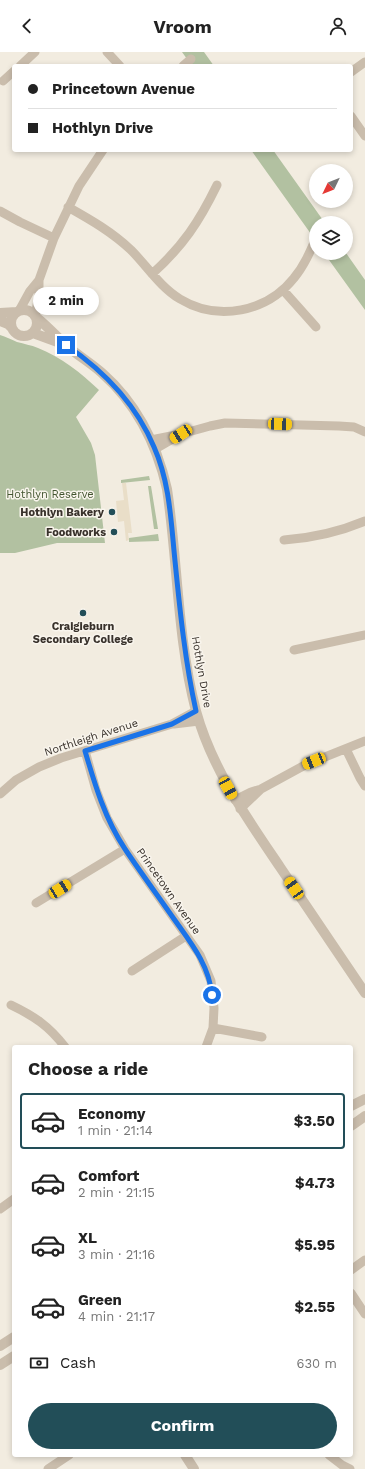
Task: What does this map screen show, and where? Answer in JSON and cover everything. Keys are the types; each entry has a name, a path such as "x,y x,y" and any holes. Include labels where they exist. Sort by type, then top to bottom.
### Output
{"street":[{"path":"22,64 35,52"},
{"path":"107,52 118,64"},
{"path":"186,64 191,60"},
{"path":"353,71 365,62"},
{"path":"3,81 12,73"},
{"path":"353,119 365,136"},
{"path":"12,328 12,318 18,312 30,291 39,280 54,238 68,207 79,186 102,152"},
{"path":"152,274 169,259 187,238 199,220 216,185"},
{"path":"68,207 98,224 120,241 164,287 180,299 190,305 212,311 230,312 247,309 269,300 283,290 298,272 309,251"},
{"path":"0,211 54,238"},
{"path":"0,321 8,324 17,334 23,336 33,333 37,326 36,317 39,295 39,280"},
{"path":"283,290 316,327"},
{"path":"0,313 29,310 36,317"},
{"name":"Hothlyn Drive","path":"36,317 55,333 66,345 92,364 114,386 139,417 153,445 167,488 184,648 198,716 222,776 238,804 365,993"},
{"name":"Hothlyn Drive","path":"33,333 66,345"},
{"path":"153,445 181,434 210,426 236,423 354,427 365,432"},
{"path":"284,540 327,534 365,521"},
{"path":"294,650 365,635"},
{"name":"Northleigh Avenue","path":"0,794 16,780 39,767 198,716"},
{"path":"238,804 261,789 305,765 365,741"},
{"path":"346,749 365,786"},
{"name":"Princetown Avenue","path":"85,751 96,790 107,818 124,849 200,956 211,981 214,1008 213,1028 207,1045"},
{"path":"36,903 124,849"},
{"path":"132,972 186,936"},
{"path":"11,1005 35,1017 51,1031 63,1045"},
{"path":"213,1028 262,1037"},
{"path":"353,1105 365,1098"},
{"path":"353,1125 365,1116"},
{"path":"0,1209 12,1200"},
{"path":"353,1269 365,1260"},
{"path":"353,1296 365,1314"},
{"path":"0,1346 12,1338"},
{"path":"0,1365 12,1357"},
{"path":"48,1469 66,1457"},
{"path":"185,1457 194,1469"},
{"path":"332,1457 350,1469"}],"green space":[{"path":"182,52 204,52 213,64 191,64"},
{"path":"252,152 274,152 309,201 309,208 314,208 320,216 309,216 309,231"},
{"path":"329,260 351,260 365,280 365,310"},
{"name":"Hothlyn Reserve","path":"0,335 35,347 55,356 78,372 99,390 76,417 91,443 95,455 105,543 57,543 15,553 0,553"},
{"path":"149,476 150,480 121,483 121,480"},
{"path":"148,486 151,486 158,529 154,529"},
{"path":"158,534 159,541 129,542 129,538"}],"shaded area":[{"path":"122,483 126,483 132,533 128,533 129,540 126,541 124,521 118,522 116,501 124,500"}],"place":[{"name":"Hothlyn Bakery","path":"112,512"},
{"name":"Foodworks","path":"114,532"},
{"name":"Craigieburn Secondary College","path":"83,613"}],"route":[{"path":"66,345 92,364 125,398 139,417 155,449 167,488 184,648 196,711 172,724 85,751 96,790 107,818 124,849 200,956 211,981 212,995"}]}
